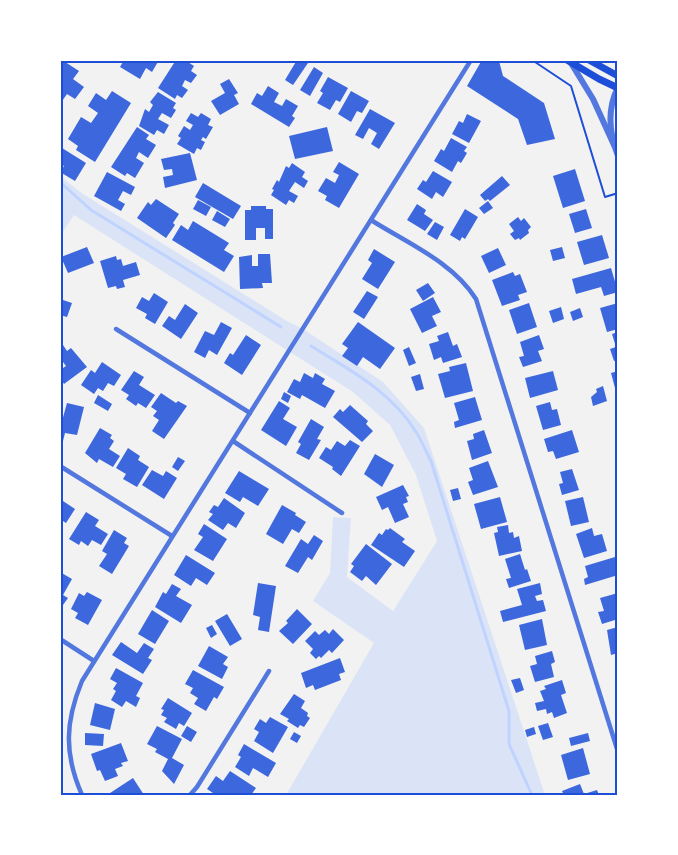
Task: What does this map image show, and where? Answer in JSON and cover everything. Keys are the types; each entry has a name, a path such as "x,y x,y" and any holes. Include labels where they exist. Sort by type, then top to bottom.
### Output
{"main road":[{"path":"589,60 618,76"},
{"path":"569,61 618,87"}],"street":[{"path":"82,795 70,758 68,738 70,718 82,681 471,60"},
{"path":"569,61 593,99 618,156"},
{"path":"614,145 610,113 618,87"},
{"path":"371,220 455,273 468,285 477,299 618,752"},
{"path":"116,329 250,413"},
{"path":"233,441 342,513"},
{"path":"60,466 172,537"},
{"path":"60,639 94,661"},
{"path":"190,795 269,670"}],"path":[{"path":"532,60 571,86 605,197 618,193"}],"shaded area":[{"path":"60,176 83,194 303,329 383,382 424,428 545,795 286,795 374,643 313,601 330,573 333,517 351,518 347,577 393,611 437,541 416,475 390,425 353,392 74,215 60,236"}],"building":[{"path":"62,60 79,71 73,79 84,87 75,99 67,94 60,104 60,63"},
{"path":"124,60 159,60 152,72 146,68 140,79 120,67"},
{"path":"176,60 185,60 194,66 191,71 197,75 191,83 185,80 182,86 188,90 182,98 177,95 175,99 158,88"},
{"path":"297,60 308,63 293,85 285,80"},
{"path":"482,60 499,61 503,76 544,103 555,139 527,145 518,119 467,86"},
{"path":"314,67 323,73 310,96 300,90"},
{"path":"328,77 348,88 340,102 336,100 330,110 317,103 323,93 320,91"},
{"path":"229,79 238,93 234,95 239,104 220,115 211,101 225,93 220,84"},
{"path":"268,86 279,93 274,102 282,106 286,99 298,106 292,116 295,118 289,127 251,104 257,93 262,96"},
{"path":"112,91 131,103 95,162 76,150 78,146 68,139 81,117 91,123 98,113 88,106 96,93 106,100"},
{"path":"351,91 369,101 362,113 357,111 351,122 338,114"},
{"path":"158,92 176,103 173,108 176,110 171,118 162,113 158,119 169,125 164,134 157,130 154,135 139,126 145,109 149,112 153,105 150,102"},
{"path":"370,109 395,123 379,149 371,144 377,133 369,128 363,139 355,135"},
{"path":"191,113 198,117 201,113 211,119 208,125 213,127 206,139 203,137 201,140 205,142 201,150 197,148 194,154 177,144 181,138 178,136 184,126 190,130 193,125 186,121"},
{"path":"467,114 481,121 469,143 452,134 459,121 463,123"},
{"path":"137,127 149,135 146,139 156,145 148,158 139,152 136,158 144,163 135,178 127,173 125,176 111,167"},
{"path":"327,127 333,151 295,159 289,136"},
{"path":"451,138 467,147 464,151 467,153 461,163 458,161 452,172 434,161 441,149 444,151"},
{"path":"62,148 86,163 75,181 60,172 64,166 60,164"},
{"path":"190,153 197,180 165,188 163,177 173,175 172,169 164,170 161,159"},
{"path":"339,162 359,174 339,208 325,200 327,196 318,191 326,178 335,183 339,175 333,172"},
{"path":"292,163 305,172 302,177 308,181 304,188 295,182 289,191 298,196 294,203 289,200 286,205 271,195 274,190 272,189 277,180 279,182 286,166 289,168"},
{"path":"575,169 585,201 563,208 553,176"},
{"path":"433,171 452,182 443,197 436,192 432,199 417,189 423,180 426,182"},
{"path":"107,172 135,187 131,195 123,191 118,200 125,204 121,211 94,196"},
{"path":"502,176 510,185 490,201 488,199 485,201 480,195"},
{"path":"203,183 241,206 233,219 195,197"},
{"path":"156,199 179,214 166,238 137,218 148,202 151,205"},
{"path":"198,200 211,207 206,216 193,209"},
{"path":"488,201 493,208 484,214 479,208"},
{"path":"417,204 426,210 424,214 433,220 425,231 407,220"},
{"path":"251,206 266,206 266,209 273,209 273,239 265,239 265,228 256,228 256,240 245,240 245,210 251,210"},
{"path":"465,209 478,217 465,239 462,237 460,241 450,235"},
{"path":"586,209 592,228 575,233 569,214"},
{"path":"217,211 230,219 225,227 212,220"},
{"path":"518,217 521,221 524,218 531,227 528,230 529,233 520,240 519,238 515,240 510,234 514,231 509,224"},
{"path":"193,221 229,243 224,250 234,256 224,272 172,240 181,225 188,230"},
{"path":"435,222 444,227 437,240 427,234"},
{"path":"602,235 609,258 584,265 577,242"},
{"path":"87,247 94,263 68,273 61,257"},
{"path":"562,247 565,258 553,261 550,250"},
{"path":"498,248 506,265 489,273 481,256"},
{"path":"374,249 395,262 378,289 362,279 372,263 368,260"},
{"path":"258,254 270,254 272,283 262,283 263,288 240,289 239,257 252,255 252,266 258,266"},
{"path":"116,256 117,260 121,259 123,266 136,262 140,275 123,280 125,287 117,289 116,286 108,288 100,261"},
{"path":"611,268 618,292 604,296 601,287 576,294 572,279"},
{"path":"513,272 515,276 520,274 527,292 518,295 520,300 502,306 492,280"},
{"path":"428,283 435,293 423,301 416,290"},
{"path":"367,291 378,297 364,319 353,312"},
{"path":"154,293 168,302 155,324 145,318 147,314 136,308 142,297 149,301"},
{"path":"433,297 441,312 432,316 437,326 422,333 410,309"},
{"path":"60,299 72,303 67,317 60,315"},
{"path":"529,303 537,327 517,334 509,310"},
{"path":"618,303 618,329 607,332 600,308"},
{"path":"185,304 198,313 181,339 162,326 169,316 175,320"},
{"path":"561,307 564,319 553,323 549,311"},
{"path":"580,308 583,317 573,321 570,312"},
{"path":"221,322 232,328 217,355 209,350 205,358 194,352 205,331 214,335"},
{"path":"358,322 395,348 380,369 363,357 357,366 342,356 348,348 342,344"},
{"path":"448,332 453,346 457,344 462,357 443,363 441,357 434,360 429,344 439,341 437,336"},
{"path":"618,332 618,360 614,361 610,349 616,347 612,334"},
{"path":"246,335 261,345 242,375 224,363 230,353 233,355"},
{"path":"539,335 544,349 538,351 542,361 523,367 519,357 524,356 520,342"},
{"path":"63,345 67,351 71,348 87,367 64,384 60,378 60,370 66,366 60,358 60,348"},
{"path":"409,347 416,363 409,366 403,350"},
{"path":"102,362 121,375 114,386 108,383 103,391 98,388 94,394 81,385 91,370 95,373"},
{"path":"466,363 473,391 445,398 438,374 450,371 449,367"},
{"path":"134,371 144,377 139,385 155,395 146,408 138,403 136,406 126,399 129,395 121,390"},
{"path":"553,371 558,390 530,398 525,378"},
{"path":"618,371 618,387 615,388 611,373"},
{"path":"304,373 313,378 315,373 325,379 322,384 335,391 325,408 302,395 300,399 287,392 294,379 300,382"},
{"path":"420,374 424,389 416,391 411,377"},
{"path":"603,386 607,401 593,406 591,397 597,392 596,389"},
{"path":"284,392 291,396 288,403 281,399"},
{"path":"161,393 176,403 178,401 187,406 164,439 152,431 159,420 153,416 157,411 151,407"},
{"path":"98,395 112,404 108,411 94,403"},
{"path":"475,397 482,420 455,428 454,422 459,420 454,403"},
{"path":"279,401 290,408 283,419 297,427 286,446 261,430"},
{"path":"550,402 552,410 557,409 561,425 543,430 536,406"},
{"path":"67,403 84,407 77,435 65,433 63,441 60,440 60,420 62,421"},
{"path":"350,405 368,421 366,424 373,431 362,442 333,417 340,409 343,412"},
{"path":"311,419 324,427 317,439 321,440 309,460 296,453 301,444 298,442"},
{"path":"100,428 112,435 110,438 114,441 109,449 120,456 113,467 99,459 97,463 85,453"},
{"path":"484,430 492,453 472,460 467,441 474,439 473,434"},
{"path":"572,430 579,452 556,459 553,451 548,452 544,439"},
{"path":"350,440 360,446 341,476 332,469 333,467 319,458 326,447 331,450 337,441 345,446"},
{"path":"128,448 140,456 138,460 149,467 137,487 123,479 126,474 116,468"},
{"path":"375,454 394,465 382,487 364,474"},
{"path":"178,457 185,461 178,471 172,467"},
{"path":"488,461 498,487 473,495 468,482 473,480 469,468"},
{"path":"572,469 579,490 562,495 559,484 563,483 560,472"},
{"path":"152,470 163,476 166,471 177,478 164,499 142,485"},
{"path":"239,471 269,489 258,506 243,497 240,502 225,493"},
{"path":"403,485 409,496 406,497 408,502 403,504 409,517 395,523 388,507 382,510 376,497"},
{"path":"458,488 461,499 453,501 450,490"},
{"path":"500,497 507,522 481,529 474,504"},
{"path":"583,497 589,522 571,526 565,501"},
{"path":"224,498 245,513 236,528 228,523 223,530 208,520 213,514 209,512 214,505 218,507"},
{"path":"60,499 75,509 66,523 60,519"},
{"path":"282,505 306,522 299,533 292,529 283,544 266,534"},
{"path":"86,512 99,520 95,526 108,534 101,545 92,540 88,546 81,541 79,545 69,539"},
{"path":"204,524 227,539 213,561 194,550 203,537 198,534"},
{"path":"508,525 509,533 513,532 514,538 519,536 522,551 499,556 494,533 498,532 497,527"},
{"path":"390,528 405,539 402,542 415,551 404,567 371,545 379,533 382,535 386,529"},
{"path":"592,528 594,536 602,534 607,551 584,558 576,534"},
{"path":"114,530 127,538 124,543 129,546 112,574 99,566 107,554 102,551"},
{"path":"314,535 323,541 312,560 308,557 298,573 285,566 301,539 308,544"},
{"path":"366,544 392,564 376,585 366,576 362,581 350,572 354,566 351,564"},
{"path":"520,554 531,581 509,588 506,579 511,578 505,559"},
{"path":"186,555 215,573 207,585 196,578 191,586 174,575"},
{"path":"615,557 618,575 585,585 584,579 588,577 585,566"},
{"path":"60,572 72,579 63,595 68,598 63,605 60,604"},
{"path":"258,583 276,586 269,632 258,630 260,617 253,615"},
{"path":"540,583 542,594 535,596 537,601 543,600 546,611 503,622 500,611 522,605 517,589"},
{"path":"172,584 181,589 176,596 192,605 181,623 155,607 163,592 166,594"},
{"path":"87,592 102,600 88,625 75,618 78,613 71,609 79,593 84,596"},
{"path":"618,593 618,619 602,624 598,612 604,611 600,598"},
{"path":"297,609 312,624 293,644 279,631 288,623 286,621"},
{"path":"152,610 169,621 155,644 138,634"},
{"path":"227,614 242,639 230,646 215,621"},
{"path":"542,619 547,645 525,650 519,625"},
{"path":"212,625 217,634 211,638 206,628"},
{"path":"618,627 618,653 611,655 607,630"},
{"path":"333,629 344,640 332,653 329,650 321,658 319,656 316,659 310,653 313,649 305,641 315,631 319,635 325,630 329,634"},
{"path":"121,642 137,653 144,643 154,649 148,658 152,660 143,674 112,655"},
{"path":"209,646 228,657 223,664 228,667 222,679 198,666"},
{"path":"552,651 555,662 551,664 554,677 535,682 530,666 537,664 535,656"},
{"path":"340,658 345,672 339,674 341,680 315,690 313,685 306,688 301,673"},
{"path":"116,668 143,683 136,696 140,698 136,707 126,701 122,707 111,700 117,683 110,679"},
{"path":"193,670 224,687 217,699 214,697 206,711 194,704 198,698 190,693 193,688 185,684"},
{"path":"520,678 524,690 516,693 511,680"},
{"path":"562,680 566,693 561,695 567,713 554,718 552,712 547,714 546,709 537,711 535,703 544,701 540,691 546,689 544,686"},
{"path":"294,694 305,701 301,708 308,713 307,716 310,718 304,727 300,725 298,728 280,714"},
{"path":"168,698 192,713 184,726 179,723 176,729 164,722 167,718 161,715 164,710 161,709"},
{"path":"95,703 115,709 110,730 90,725"},
{"path":"270,717 288,727 273,753 254,741 259,732 254,729 260,719 266,723"},
{"path":"548,723 553,737 543,740 538,726"},
{"path":"157,726 182,739 172,758 184,765 174,784 162,771 168,759 155,752 157,749 147,744"},
{"path":"187,726 197,732 191,742 181,736"},
{"path":"534,727 536,734 527,737 525,730"},
{"path":"294,732 301,736 297,743 290,739"},
{"path":"85,733 104,734 103,746 85,745"},
{"path":"588,733 590,741 571,746 569,738"},
{"path":"121,743 128,761 121,763 123,766 115,769 118,776 105,781 100,770 97,771 91,754"},
{"path":"244,744 276,763 268,777 253,768 249,776 235,767 241,757 238,755"},
{"path":"583,748 590,774 568,780 561,755"},
{"path":"230,771 256,788 251,795 216,795 207,789 216,776 223,781"},
{"path":"133,778 144,795 107,795"},
{"path":"580,784 584,794 597,790 599,795 564,795 562,791"}],"waterway":[{"path":"60,182 91,210 281,327"},
{"path":"311,346 355,373 395,405 416,432 431,461 509,711 509,744 532,795"}]}
